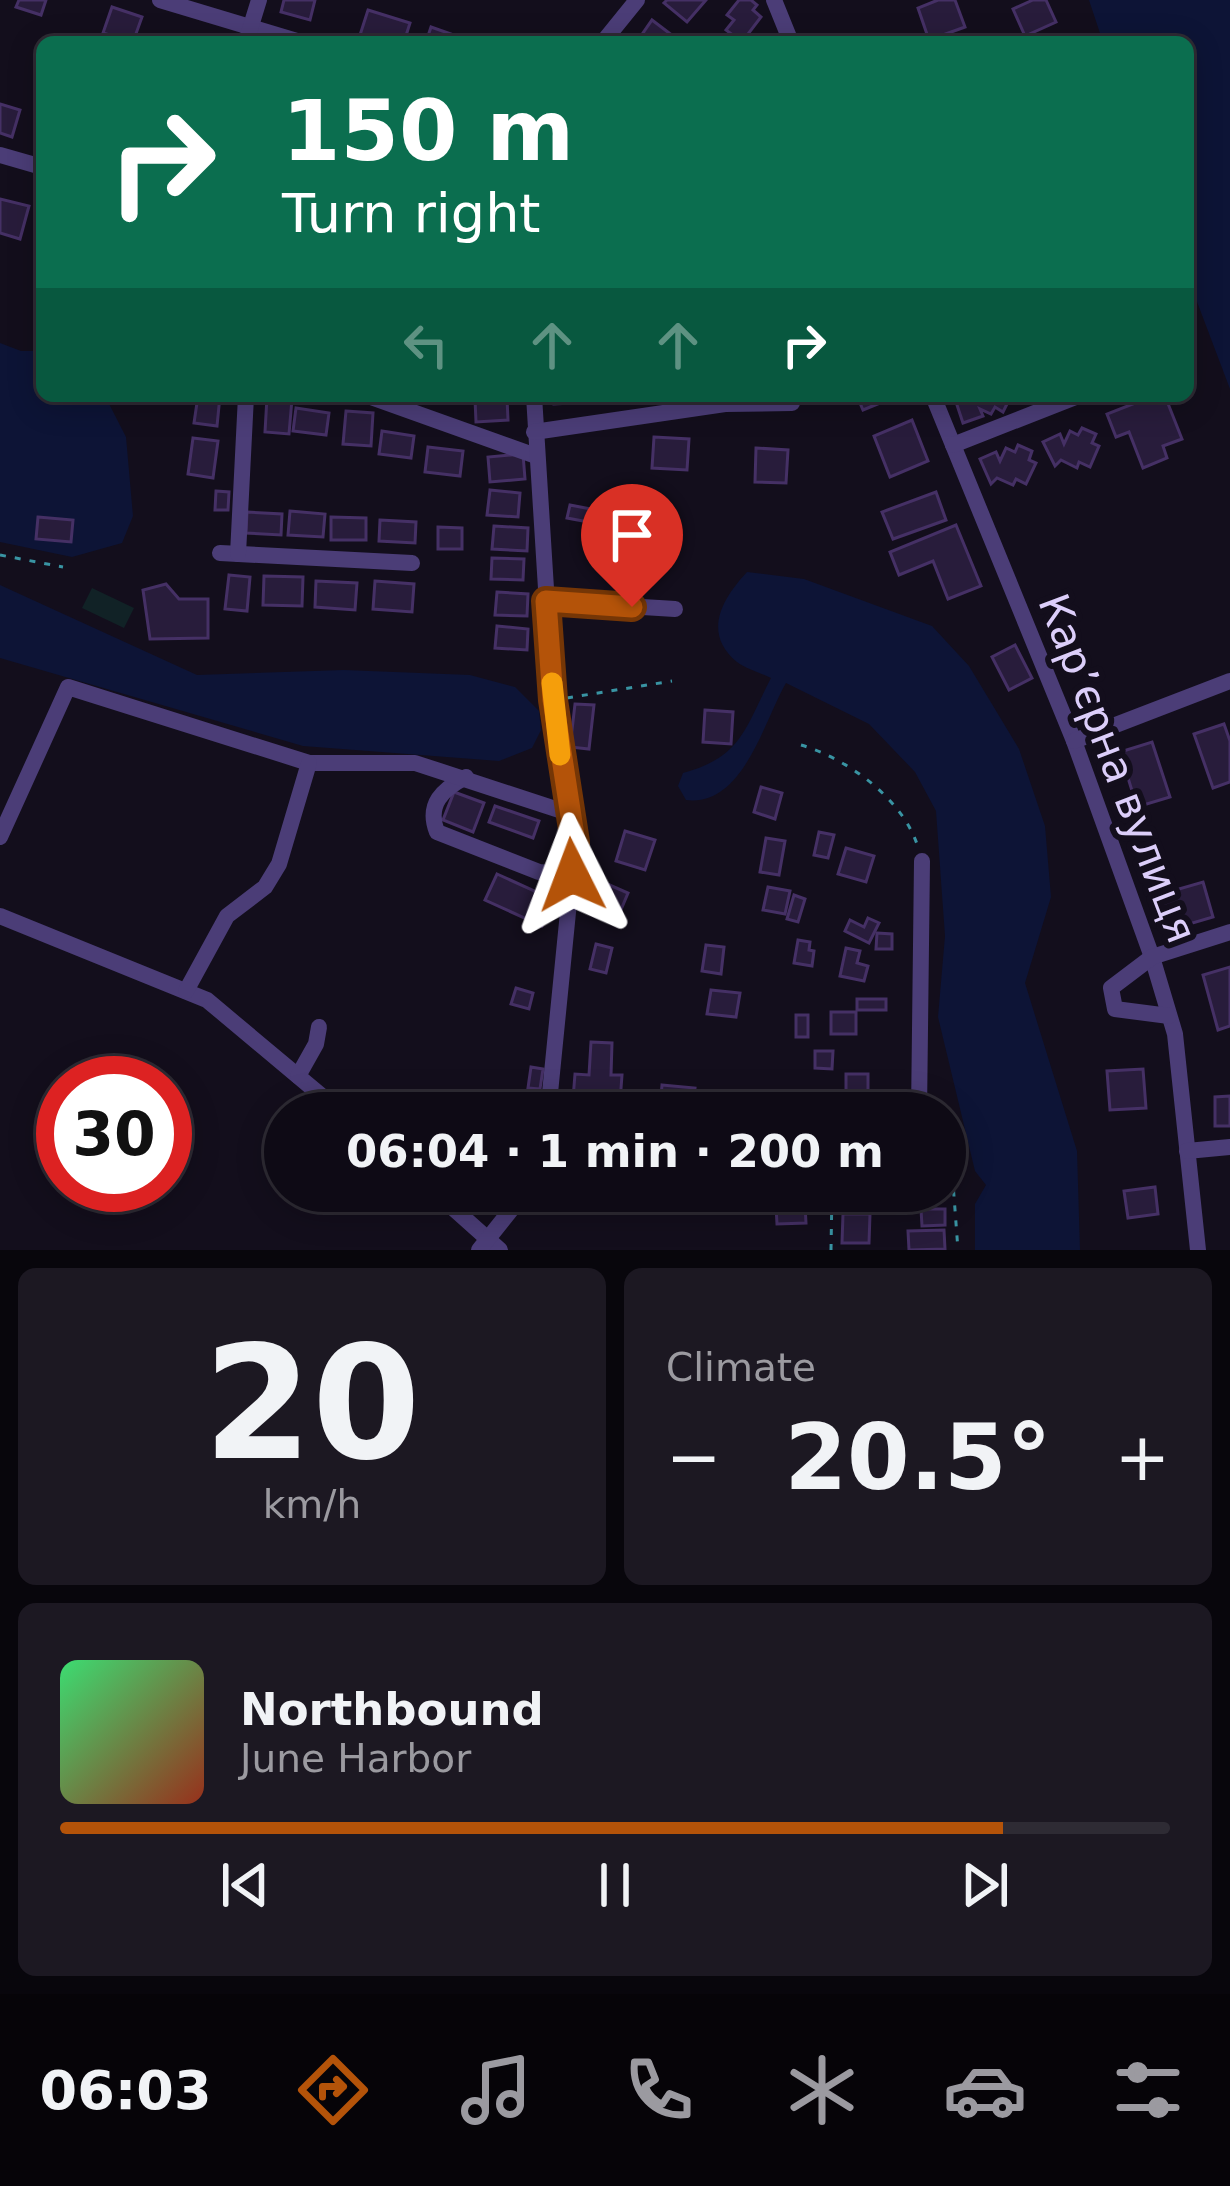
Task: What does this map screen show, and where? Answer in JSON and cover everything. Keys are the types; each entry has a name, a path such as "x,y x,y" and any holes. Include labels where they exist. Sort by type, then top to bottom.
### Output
{"street":[{"path":"160,0 248,35 259,0"},
{"path":"608,36 638,0"},
{"path":"774,0 789,36"},
{"path":"0,155 36,165"},
{"path":"245,402 229,554 412,563"},
{"path":"385,402 536,456"},
{"path":"534,402 553,700 575,842 550,1092"},
{"name":"Карʼєрна вулиця","path":"935,402 1074,742 1152,957 1175,1034 1198,1250"},
{"path":"953,445 1063,402"},
{"path":"534,432 725,404 792,403"},
{"path":"546,601 675,609"},
{"path":"1074,742 1230,681"},
{"path":"0,837 68,687 309,763 415,763 568,813"},
{"path":"186,991 227,916 265,887 279,864 309,763"},
{"path":"466,777 446,787 436,800 431,818 436,832 539,872 572,875"},
{"path":"919,1092 922,861"},
{"path":"0,916 207,1000 317,1092"},
{"path":"1169,1016 1115,1009 1111,988 1152,957 1230,932"},
{"path":"298,1076 320,1027"},
{"path":"1187,1151 1230,1147"},
{"path":"455,1212 490,1246 512,1212"}],"path":[{"path":"0,556 63,567"},
{"path":"553,700 672,681"},
{"path":"801,745 827,752 871,783 912,828 922,861"},
{"path":"831,1250 832,1212"},
{"path":"955,1212 958,1250"}],"shaded area":[{"path":"92,588 134,608 124,628 82,608"}],"water":[{"path":"1089,0 1230,0 1230,389 1194,294 1194,36 1101,36"},
{"path":"0,343 36,351 36,402 108,402 126,437 133,516 122,543 72,557 0,542"},
{"path":"747,572 804,579 932,626 969,666 1019,749 1045,826 1051,897 1025,983 1077,1151 1080,1250 975,1250 975,1204 986,1185 975,1171 966,1134 966,1092 956,1092 938,1017 945,936 936,811 915,772 869,724 786,683 737,777 706,799 686,800 678,786 683,773 730,749 771,678 737,662 720,640 720,616"},
{"path":"0,585 197,675 344,670 470,675 515,687 539,711 541,730 532,748 499,761 303,746 0,658"}],"building":[{"path":"19,0 46,0 41,15 16,7"},
{"path":"284,0 315,0 310,20 281,12"},
{"path":"706,0 687,22 664,3"},
{"path":"739,0 751,0 761,17 747,36 734,36 726,30 734,20 727,15"},
{"path":"955,0 965,27 928,36 918,8"},
{"path":"1046,0 1056,22 1025,36 1013,9"},
{"path":"112,7 142,17 135,36 103,33"},
{"path":"368,10 410,23 406,36 360,35"},
{"path":"652,20 673,36 647,36 643,33"},
{"path":"431,27 457,36 428,36"},
{"path":"0,104 20,110 12,137 0,133"},
{"path":"0,199 29,206 20,239 0,233"},
{"path":"197,402 219,402 217,426 194,423"},
{"path":"267,402 292,402 289,434 265,432"},
{"path":"475,402 507,402 508,420 476,422"},
{"path":"860,402 882,402 863,410"},
{"path":"956,402 1008,402 1003,412 995,407 991,414 980,409 983,416 963,423"},
{"path":"1138,402 1167,402 1182,439 1163,446 1167,458 1143,468 1129,432 1116,437 1107,414"},
{"path":"296,408 329,413 326,435 293,431"},
{"path":"346,411 373,413 371,446 343,444"},
{"path":"912,420 928,461 890,477 874,436"},
{"path":"1082,428 1096,434 1092,443 1099,446 1090,467 1079,462 1077,468 1061,460 1055,466 1043,442 1060,434 1064,444 1070,431 1078,435"},
{"path":"382,431 414,436 411,458 379,454"},
{"path":"654,437 689,439 687,470 652,468"},
{"path":"193,438 218,441 213,478 188,474"},
{"path":"1018,445 1032,451 1029,460 1036,463 1026,484 1016,479 1013,485 997,478 991,484 980,459 996,452 1000,461 1006,448 1015,452"},
{"path":"428,447 463,451 460,476 425,472"},
{"path":"756,448 788,450 786,483 755,482"},
{"path":"523,454 525,479 490,482 488,457"},
{"path":"490,490 520,493 518,517 487,515"},
{"path":"216,491 229,492 228,510 215,510"},
{"path":"936,492 946,520 893,539 882,512"},
{"path":"570,505 601,511 599,524 567,518"},
{"path":"290,511 325,514 323,537 288,535"},
{"path":"247,512 282,514 281,535 246,533"},
{"path":"38,517 73,520 71,542 36,539"},
{"path":"331,517 366,518 366,540 331,540"},
{"path":"380,520 416,522 415,543 379,541"},
{"path":"956,525 981,586 948,599 933,561 899,575 890,552"},
{"path":"494,526 528,528 527,551 492,549"},
{"path":"438,527 462,528 462,549 438,549"},
{"path":"492,558 524,559 523,580 491,579"},
{"path":"229,575 250,577 247,611 225,609"},
{"path":"264,576 303,577 302,606 263,605"},
{"path":"316,581 357,583 355,610 315,607"},
{"path":"375,581 414,584 412,612 373,609"},
{"path":"166,584 179,599 208,599 208,638 150,639 143,590"},
{"path":"497,592 528,594 527,616 495,615"},
{"path":"497,626 528,629 527,650 495,648"},
{"path":"1015,645 1032,678 1009,690 992,657"},
{"path":"575,704 594,705 589,749 570,747"},
{"path":"705,710 733,712 731,744 703,742"},
{"path":"1224,724 1230,741 1230,782 1213,788 1194,734"},
{"path":"1152,742 1170,797 1137,807 1120,752"},
{"path":"761,787 782,793 775,819 754,812"},
{"path":"454,792 484,803 473,832 443,820"},
{"path":"495,806 539,821 533,838 489,822"},
{"path":"625,831 655,840 645,870 616,861"},
{"path":"819,832 834,835 828,858 814,855"},
{"path":"766,838 785,841 779,875 760,872"},
{"path":"846,848 874,856 866,882 838,874"},
{"path":"497,874 554,900 542,926 485,900"},
{"path":"1203,882 1213,917 1169,930 1158,895"},
{"path":"605,883 628,893 620,912 596,903"},
{"path":"768,887 790,891 785,914 763,910"},
{"path":"794,895 805,899 798,922 787,919"},
{"path":"868,918 879,923 869,943 845,931 850,920 864,927"},
{"path":"877,933 892,934 892,949 876,949"},
{"path":"798,940 810,942 812,966 794,963"},
{"path":"596,944 612,948 606,973 590,969"},
{"path":"706,945 724,947 721,974 702,971"},
{"path":"846,948 860,951 857,963 868,966 864,981 840,976"},
{"path":"1230,967 1230,1026 1218,1030 1203,975"},
{"path":"516,988 533,993 529,1009 511,1004"},
{"path":"711,990 740,993 736,1017 707,1014"},
{"path":"857,999 886,999 886,1010 857,1010"},
{"path":"831,1012 856,1012 856,1034 831,1034"},
{"path":"796,1015 808,1015 808,1037 796,1037"},
{"path":"591,1042 612,1043 611,1075 622,1075 621,1092 574,1092 575,1074 589,1075"},
{"path":"815,1051 833,1051 832,1069 815,1068"},
{"path":"531,1067 543,1069 540,1089 528,1088"},
{"path":"1143,1069 1146,1108 1110,1110 1107,1071"},
{"path":"846,1074 868,1074 868,1092 846,1092"},
{"path":"662,1085 695,1088 694,1092 661,1092"},
{"path":"1230,1096 1230,1126 1215,1126 1215,1097"},
{"path":"1155,1187 1158,1214 1128,1218 1124,1191"},
{"path":"776,1212 805,1212 806,1223 777,1224"},
{"path":"921,1212 945,1212 945,1225 922,1226"},
{"path":"843,1214 870,1214 869,1243 842,1243"},
{"path":"944,1230 945,1249 909,1250 908,1231"}],"slow traffic":[{"path":"552,683 560,755"}],"route":[{"path":"572,875 575,842 553,700 546,601 632,607"}]}
